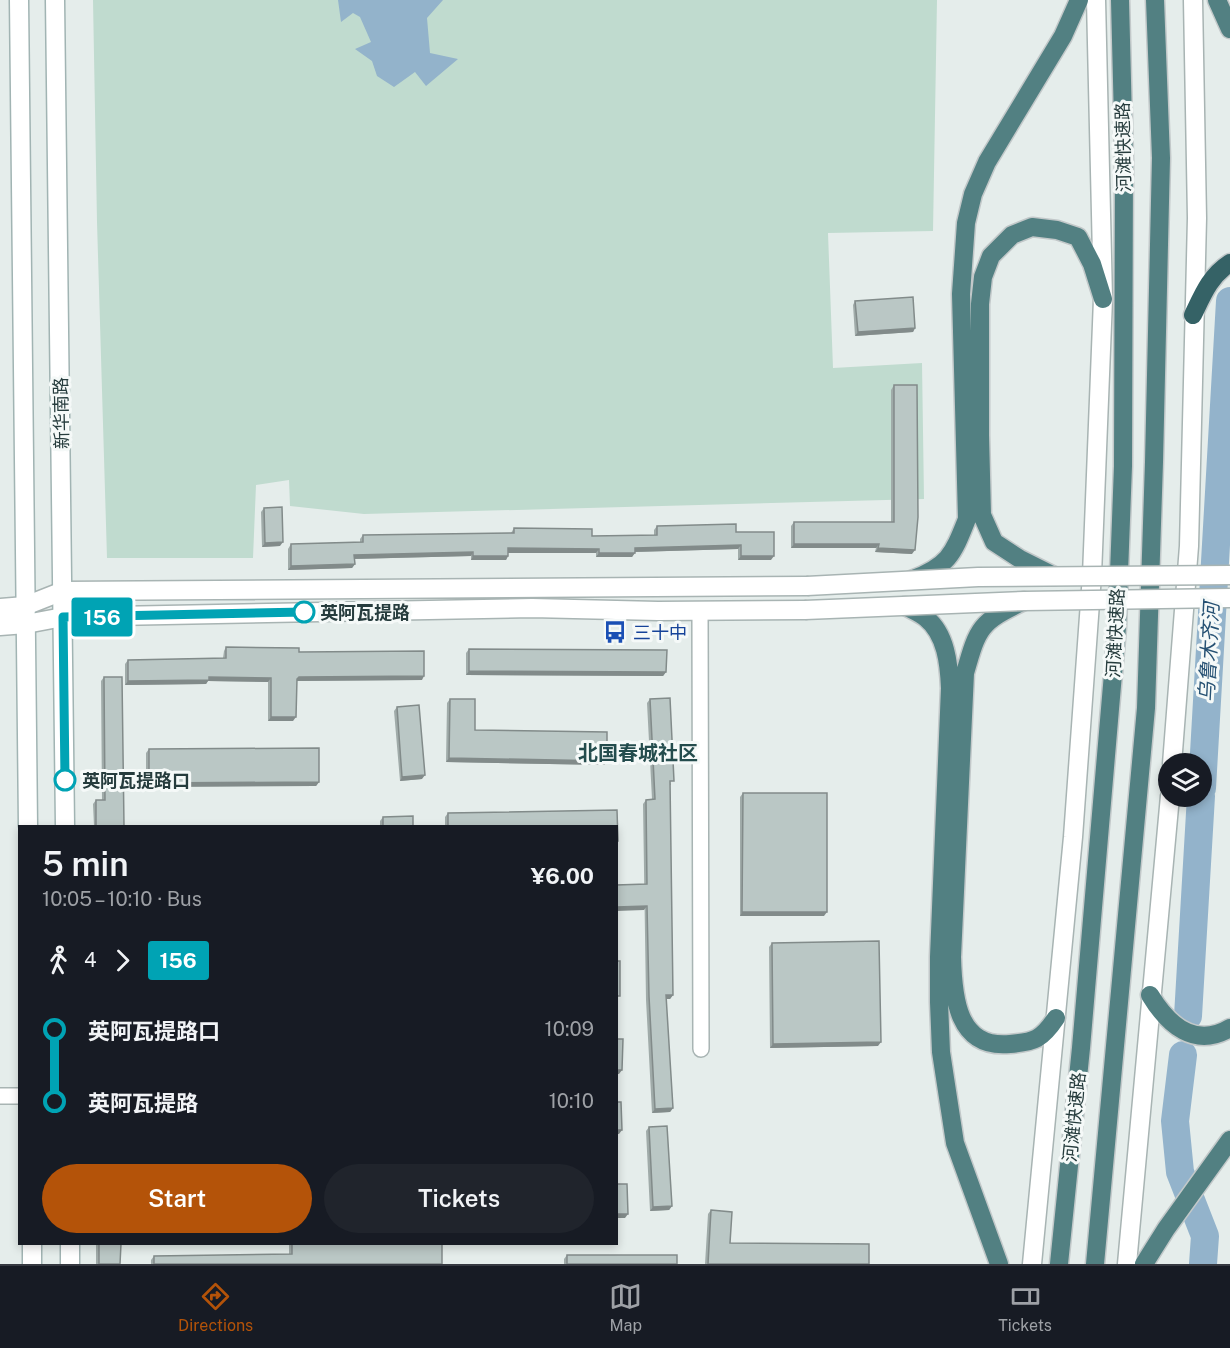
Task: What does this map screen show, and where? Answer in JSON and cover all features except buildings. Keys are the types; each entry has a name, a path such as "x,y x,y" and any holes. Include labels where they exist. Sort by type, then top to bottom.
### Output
{"highway":[{"path":"907,581 931,572 954,552 967,519 961,294 966,224 974,194 987,162 1063,36 1079,0"},
{"name":"河滩快速路","path":"1059,1264 1081,1048 1117,627 1123,454 1124,161 1120,0"},
{"name":"河滩快速路","path":"1095,1264 1146,708 1161,158 1155,0"},
{"path":"1217,0 1230,29"},
{"path":"1054,576 1020,559 994,542 982,514 980,318 983,277 992,256 1012,235 1032,227 1057,230 1078,237 1092,264 1103,299"},
{"path":"1193,315 1203,292 1224,267"},
{"path":"999,1264 955,1143 942,1052 939,1002 946,957 964,673 973,644 984,624 999,612 1024,601"},
{"path":"905,606 926,617 938,631 950,666 946,957 958,1008 965,1024 973,1034 986,1042 1002,1045 1029,1042 1044,1035 1056,1018"},
{"path":"1150,994 1168,1020 1195,1036 1221,1033 1230,1028"},
{"path":"1144,1264 1166,1229 1230,1140"}],"street":[{"path":"19,0 28,825"},
{"name":"新华南路","path":"55,0 65,825"},
{"path":"1032,1264 1073,837 1092,575 1103,299 1095,0"},
{"path":"1173,753 1189,546 1197,218 1193,0"},
{"path":"0,626 25,615 63,591 807,586 978,577 1230,575"},
{"path":"0,608 25,615 63,617 532,608 805,610 1024,601 1230,598"},
{"path":"700,611 701,1049"},
{"path":"1126,1264 1169,807"},
{"path":"0,1096 18,1096"},
{"path":"32,1245 32,1264"},
{"path":"70,1245 70,1264"}],"green space":[{"path":"93,0 937,0 933,231 828,233 833,368 922,363 924,499 364,514 290,506 289,480 256,485 253,558 107,558"}],"water":[{"path":"338,0 443,0 427,18 430,53 458,59 426,86 415,72 394,87 377,76 372,61 355,49 371,42 360,17 353,13 341,22"}],"waterway":[{"name":"乌鲁木齐河","path":"1204,753 1230,301"},
{"name":"乌鲁木齐河","path":"1188,1016 1200,807"},
{"name":"乌鲁木齐河","path":"1183,1055 1175,1121 1180,1172 1205,1236 1203,1264"}],"bus line":[{"name":"156","path":"65,780 63,617 304,612"}],"place":[{"name":"英阿瓦提路","path":"304,612"},
{"name":"三十中","path":"615,632"},
{"name":"英阿瓦提路口","path":"65,780"}],"district":[{"name":"北国春城社区","path":"638,753"}]}
